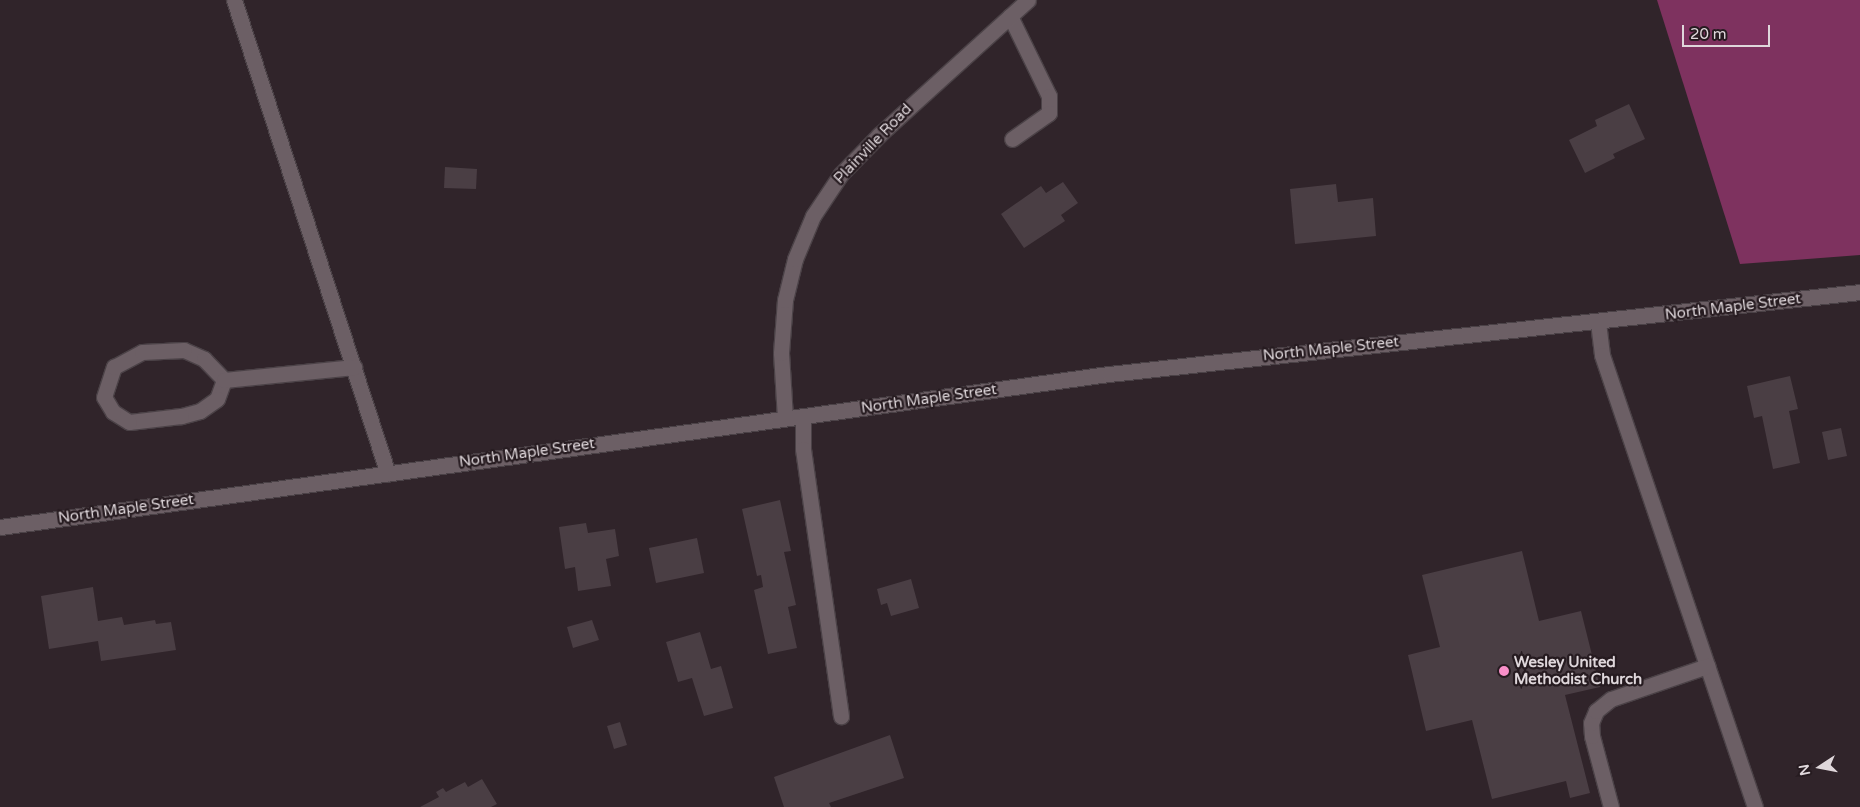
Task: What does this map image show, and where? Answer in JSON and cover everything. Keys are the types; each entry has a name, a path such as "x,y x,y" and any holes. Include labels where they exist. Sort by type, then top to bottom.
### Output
{"main road":[{"path":"234,0 388,474"},
{"name":"Plainville Road","path":"785,418 781,353 785,300 795,259 813,216 840,174 1028,0"},
{"path":"1010,16 1049,96 1049,113 1012,139"},
{"name":"North Maple Street","path":"0,527 785,418 1267,355 1598,322 1860,292"},
{"path":"1598,322 1602,355 1754,807"},
{"path":"184,350 204,359 224,380 217,399 200,411 181,416 129,422 113,412 104,397 114,367 142,352 184,350"},
{"path":"224,380 354,367"},
{"path":"803,416 803,449 841,716"},
{"path":"1610,807 1592,736 1591,723 1596,711 1611,699 1707,666"}],"shaded area":[{"path":"1657,0 1860,0 1860,255 1740,264"}],"building":[{"path":"1629,104 1645,139 1613,154 1615,158 1585,173 1569,140 1597,126 1595,120"},
{"path":"445,167 477,169 476,189 444,188"},
{"path":"1063,182 1078,203 1061,215 1065,221 1024,248 1001,214 1041,186 1046,193"},
{"path":"1336,184 1338,202 1373,198 1376,236 1295,244 1290,189"},
{"path":"1790,376 1798,409 1789,411 1800,463 1773,469 1762,416 1754,418 1747,386"},
{"path":"1841,428 1847,456 1828,460 1822,432"},
{"path":"780,500 791,551 784,552 796,605 788,607 797,648 768,654 754,590 763,587 761,575 757,576 742,509"},
{"path":"586,523 588,533 615,529 619,556 606,559 611,586 578,591 575,567 565,569 559,527"},
{"path":"697,538 704,573 656,583 649,548"},
{"name":"Wesley United Methodist Church","path":"1522,551 1539,621 1581,611 1600,687 1565,695 1590,793 1570,798 1566,781 1492,799 1472,720 1426,731 1408,655 1440,647 1422,575"},
{"path":"911,579 919,608 891,616 887,603 881,605 877,589"},
{"path":"93,587 98,621 122,617 124,625 155,620 156,624 171,622 176,650 101,661 98,641 49,649 41,596"},
{"path":"592,620 599,640 573,648 567,627"},
{"path":"700,632 711,669 721,666 733,708 704,716 692,678 678,682 666,642"},
{"path":"620,722 627,745 614,749 607,726"},
{"path":"890,735 904,778 829,803 831,807 784,807 774,777"},
{"path":"482,779 497,804 491,807 420,807 439,797 436,792 443,788 446,792 465,782 468,787"}],"place":[{"name":"Wesley United Methodist Church","path":"1504,671"}]}
